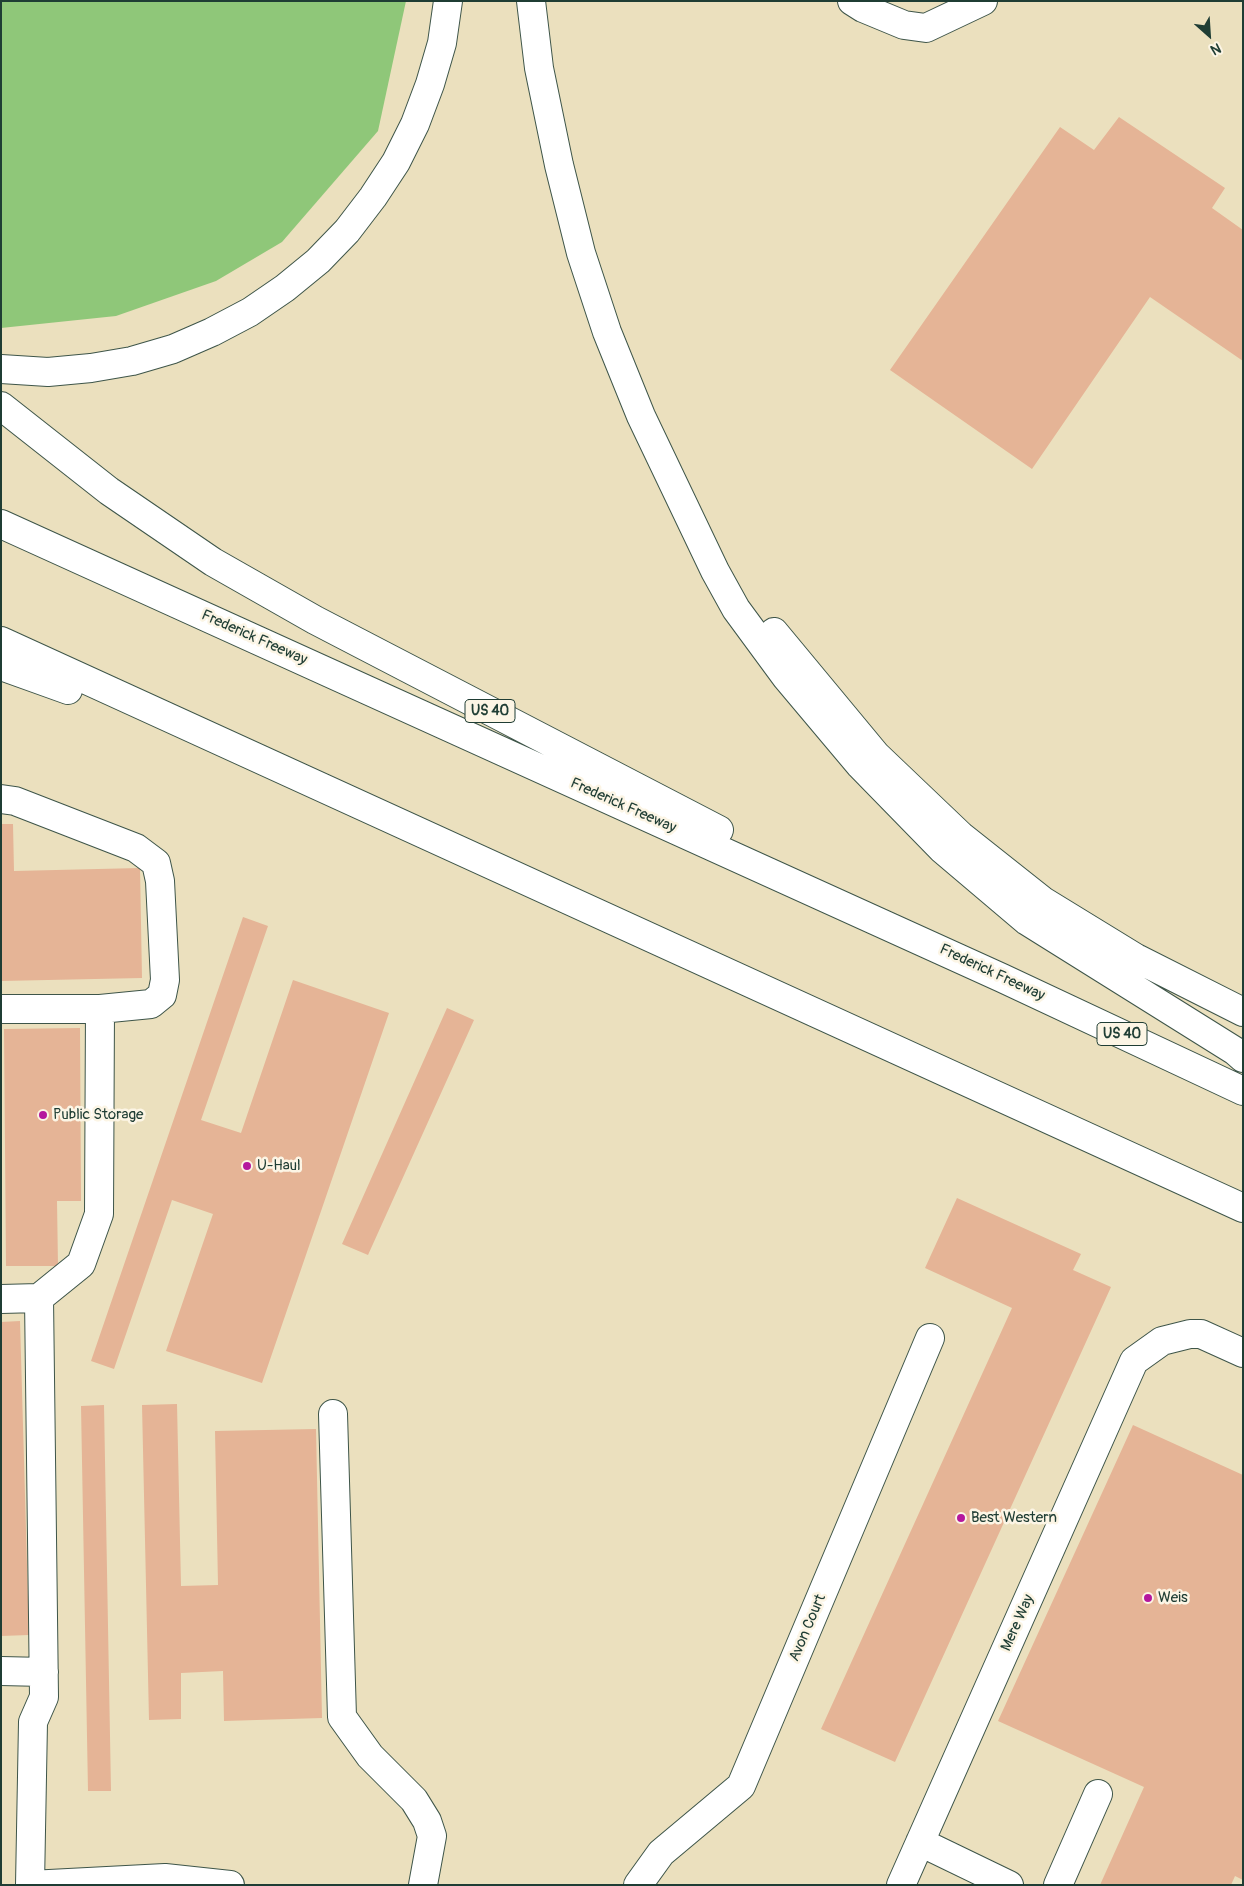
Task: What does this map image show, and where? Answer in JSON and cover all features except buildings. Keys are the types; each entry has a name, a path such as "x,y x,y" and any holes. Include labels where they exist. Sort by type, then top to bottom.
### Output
{"main road":[{"path":"1,369 48,372 99,367 132,361 173,349 212,332 250,312 285,288 318,261 347,231 374,197 412,132 430,84 442,44 448,1"},
{"path":"531,1 539,68 558,165 581,253 601,315 641,416 715,571 736,608 786,677 860,764 942,849 1027,921 1235,1051 1243,1058"},
{"path":"852,1 862,8 904,25 926,28 983,1"},
{"name":"US 40","path":"1,406 110,491 213,562 315,620 1002,978"},
{"name":"Frederick Freeway","path":"1,524 1002,978 1243,1091"},
{"path":"715,571 750,604 876,755 961,836 1043,901 1136,958 1243,1012"},
{"path":"1,641 227,746 1243,1208"},
{"path":"1,666 227,746"},
{"path":"1,799 15,800 136,848 156,864 160,881 165,980 162,995 151,1004 100,1008 1,1009"},
{"path":"1,1299 39,1298 81,1264 98,1214 100,1008"},
{"path":"39,1298 44,1697 33,1722 30,1885 164,1878 230,1885"},
{"name":"Mere Way","path":"901,1885 1134,1361 1162,1341 1190,1334 1200,1334 1243,1353"},
{"name":"Avon Court","path":"638,1885 661,1854 741,1786 930,1338"},
{"path":"333,1414 342,1717 370,1756 414,1800 427,1821 432,1836 423,1885"},
{"path":"1,1672 44,1672"},
{"path":"1058,1885 1098,1794"},
{"path":"920,1842 980,1879 1009,1885"}],"green space":[{"path":"1,1 406,1 378,131 282,242 216,281 116,316 1,328"}],"place":[{"name":"Public Storage","path":"43,1115"},
{"name":"U-Haul","path":"247,1166"},
{"name":"Best Western","path":"961,1518"},
{"name":"Weis","path":"1148,1598"}]}
